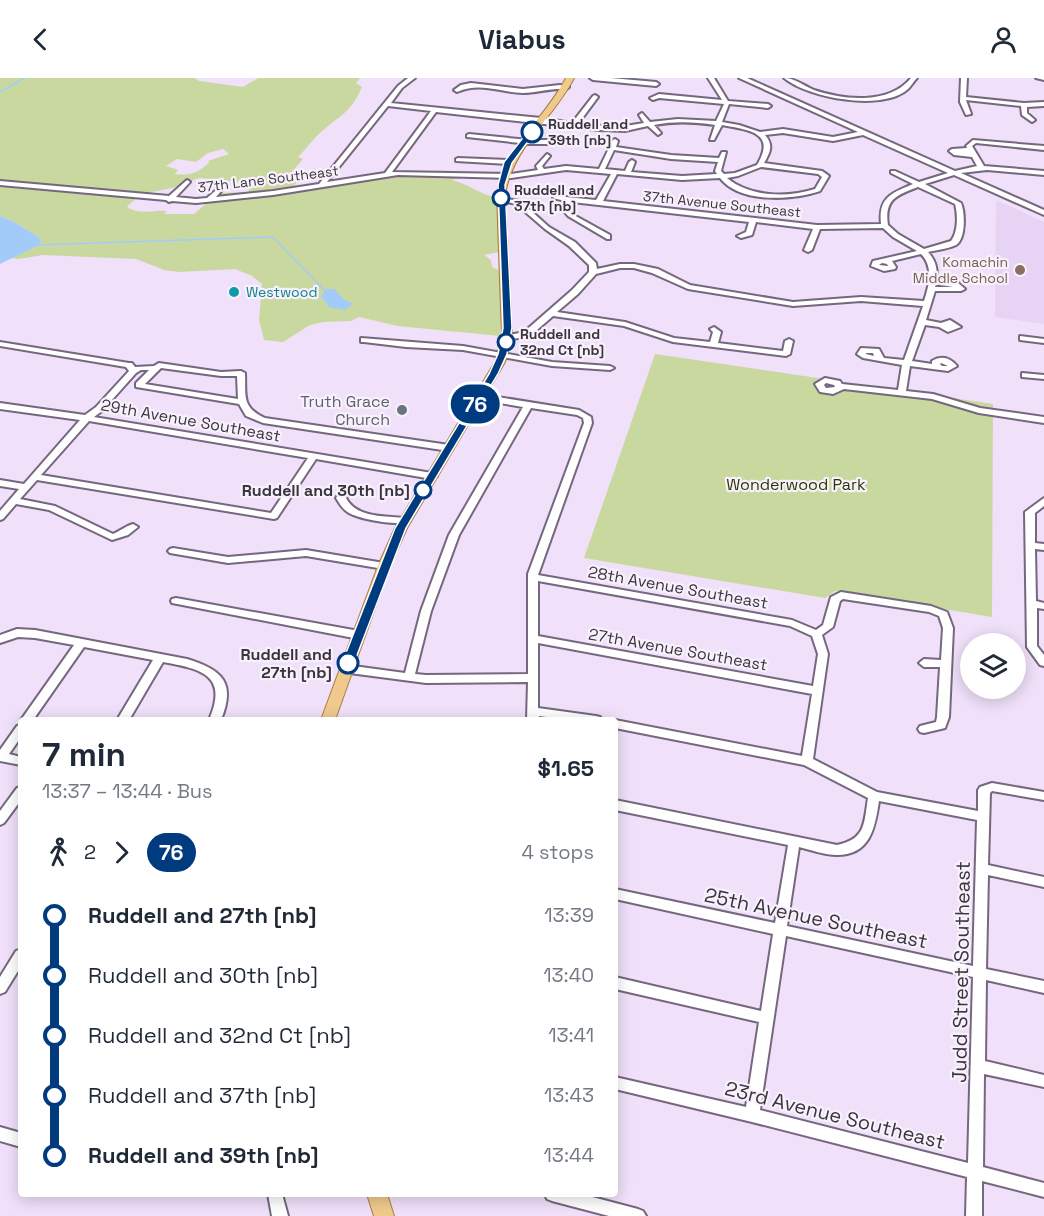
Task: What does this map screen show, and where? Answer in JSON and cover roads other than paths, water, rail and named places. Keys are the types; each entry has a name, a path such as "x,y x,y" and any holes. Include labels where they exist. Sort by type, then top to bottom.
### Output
{"main road":[{"path":"329,717 384,566 405,521 503,354 507,338 501,199 503,176 508,162 568,82"},
{"path":"378,1197 384,1216"}],"street":[{"path":"321,186 400,87 412,78"},
{"path":"593,78 656,84"},
{"path":"711,78 727,104"},
{"path":"736,78 785,98 808,93 808,91"},
{"path":"742,78 1044,215"},
{"path":"787,78 808,91 831,96 862,98 896,94 911,85 914,78"},
{"path":"964,78 964,108 968,114"},
{"path":"1039,78 1044,78"},
{"path":"457,90 463,85 473,84 522,94 568,82"},
{"path":"652,98 659,96 768,106"},
{"path":"575,124 595,97"},
{"path":"862,98 867,106"},
{"path":"963,98 1024,105 1044,104"},
{"path":"387,104 620,129 680,120 743,128 760,134 783,131 833,140 859,132"},
{"path":"712,139 727,104"},
{"path":"1024,105 1024,114 1032,120"},
{"path":"388,174 435,109"},
{"path":"642,114 658,133"},
{"path":"611,148 671,157 722,157 718,171 721,176 730,185 742,190 792,196 818,190 826,176 820,172 760,165 768,143 760,134"},
{"path":"469,136 564,142"},
{"path":"602,171 615,141"},
{"path":"981,167 972,152 970,143 982,141 1044,148"},
{"path":"542,171 540,166 547,156"},
{"path":"458,160 508,162"},
{"path":"627,174 632,162"},
{"name":"37th Lane Southeast","path":"0,183 169,200 210,200 321,186 388,174 439,172 503,176 566,168 676,178 746,173 760,165"},
{"path":"902,392 907,363 932,285 933,265 921,251 897,237 885,226 885,204 888,199 952,173 981,167 1044,173"},
{"path":"599,202 615,172"},
{"path":"885,261 957,240 960,207 951,198 893,172"},
{"path":"169,200 186,182"},
{"path":"210,200 221,188"},
{"name":"37th Avenue Southeast","path":"556,198 817,227 885,226"},
{"path":"501,199 518,202 547,228 572,244 593,265 593,272"},
{"path":"569,199 566,210 607,237"},
{"path":"741,236 749,233 753,219"},
{"path":"808,250 817,227"},
{"path":"507,338 524,337 593,272 620,266 634,266 655,271 688,287 793,303 861,299 927,304"},
{"path":"551,313 625,324 668,339 786,354 789,341"},
{"path":"921,322 940,325"},
{"path":"713,345 717,332 714,329"},
{"path":"1023,338 1044,341"},
{"path":"364,340 463,348 552,364 610,368"},
{"path":"0,344 129,365 133,371"},
{"path":"879,360 937,367"},
{"path":"0,517 87,418 99,409 133,371 140,368 154,368 162,365 217,374 239,372 242,375 242,402 249,414 263,420 449,448"},
{"path":"154,368 139,385 242,402"},
{"path":"1025,375 1044,377"},
{"path":"840,386 945,399 979,410 1044,420"},
{"path":"479,398 579,413 587,417 588,423 533,577 534,715 559,717"},
{"path":"409,676 426,611 454,535 528,405"},
{"name":"29th Avenue Southeast","path":"0,406 87,418 432,476"},
{"path":"35,477 274,516 314,456"},
{"path":"0,483 26,487"},
{"path":"346,490 340,498 348,510 359,514 405,521"},
{"path":"14,501 52,508 107,536 125,533 133,526"},
{"path":"1041,660 1032,648 1030,512 1044,501"},
{"path":"1030,545 1044,547"},
{"path":"173,551 228,560 306,553 384,566"},
{"name":"28th Avenue Southeast","path":"533,577 792,623 816,634"},
{"path":"807,761 823,654 816,634 828,627 833,616 835,599 847,594 931,609 943,614 948,628 941,725 924,729"},
{"path":"176,601 359,635"},
{"path":"1031,603 1044,606"},
{"path":"0,639 17,633 35,634 160,658 207,670 219,680 224,691 221,708 216,717"},
{"name":"27th Avenue Southeast","path":"533,639 817,691"},
{"path":"29,717 81,643"},
{"path":"125,717 160,658"},
{"path":"924,663 946,664"},
{"path":"346,669 426,679 534,678"},
{"path":"618,725 807,761 874,796 982,816"},
{"path":"18,733 0,757 18,760"},
{"name":"Judd Street Southeast","path":"974,1216 984,790 992,787 1044,796"},
{"path":"0,820 18,794"},
{"path":"618,806 837,850 851,848 868,834 874,796"},
{"path":"752,1115 794,842"},
{"path":"983,869 1044,882"},
{"name":"25th Avenue Southeast","path":"618,895 1044,987"},
{"path":"0,988 18,960"},
{"path":"618,984 767,1018"},
{"path":"978,1066 1044,1081"},
{"name":"23rd Avenue Southeast","path":"618,1084 752,1115 1044,1190"},
{"path":"0,1134 18,1139"},
{"path":"275,1197 280,1216"},
{"path":"564,1197 638,1216"}],"water":[{"path":"0,216 39,237 41,242 39,245 0,264"},
{"path":"327,289 334,289 345,300 352,303 351,306 344,310 329,307 321,296"}],"waterway":[{"path":"0,92 24,78"},
{"path":"37,245 273,237 326,292"}],"place":[{"name":"Ruddell and 39th [nb]","path":"532,132"},
{"name":"Ruddell and 37th [nb]","path":"501,198"},
{"name":"Komachin Middle School","path":"1020,270"},
{"name":"Westwood","path":"234,292"},
{"name":"Ruddell and 32nd Ct [nb]","path":"506,342"},
{"name":"Truth Grace Church","path":"402,410"},
{"name":"Ruddell and 30th [nb]","path":"423,490"},
{"name":"Ruddell and 27th [nb]","path":"348,663"}],"park label":[{"name":"Wonderwood Park","path":"796,484"}]}
